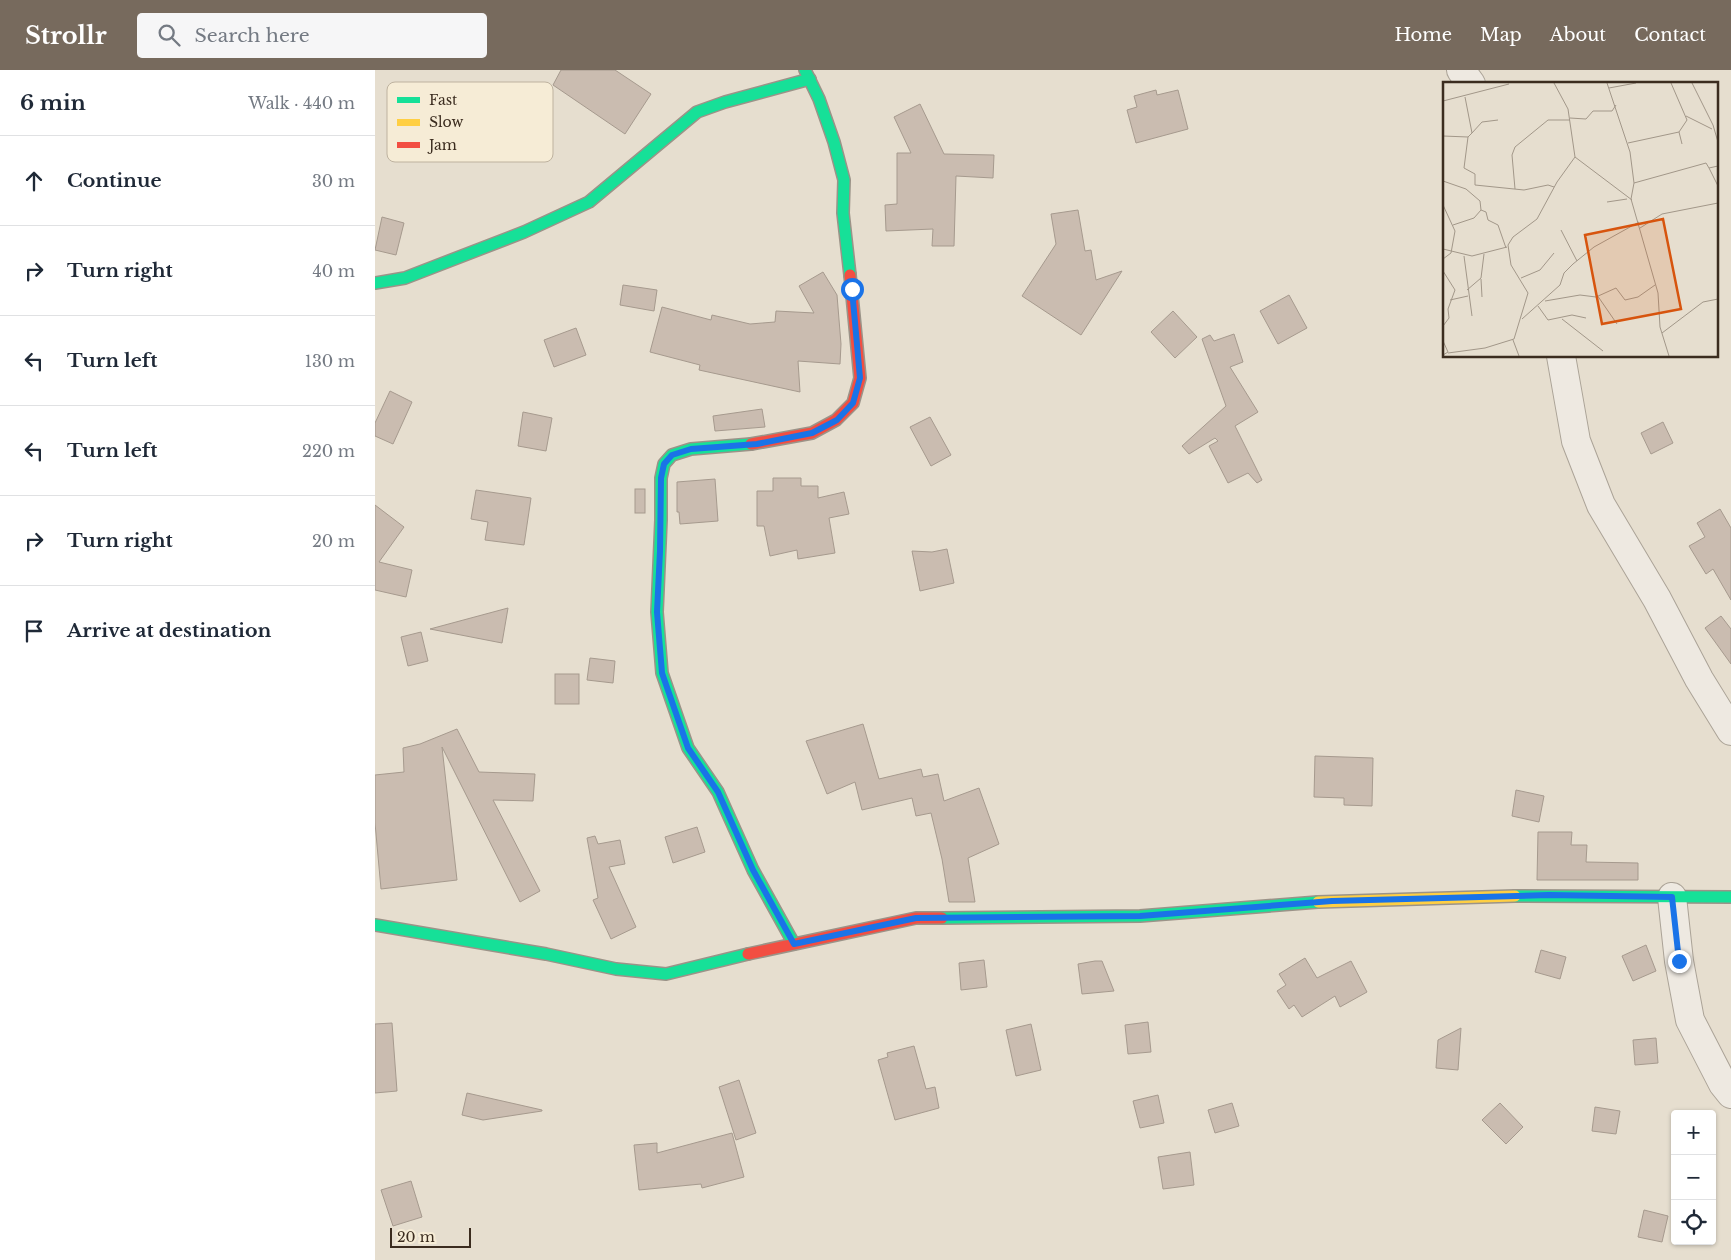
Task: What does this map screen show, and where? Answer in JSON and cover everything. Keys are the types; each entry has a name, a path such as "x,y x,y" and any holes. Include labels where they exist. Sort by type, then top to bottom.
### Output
{"street":[{"path":"1461,70 1470,82"},
{"path":"375,283 405,278 524,232 589,202 697,112 807,74 834,142 843,180 843,213 860,378 853,403 837,420 812,433 757,444 691,449 672,455 664,464 661,478 657,612 662,673 688,748 718,792 753,870 794,944"},
{"path":"1561,358 1575,441 1601,505 1657,598 1699,679 1731,731"},
{"path":"375,925 536,952 616,969 666,974 916,918 1140,916 1332,901 1529,895 1731,897"},
{"path":"1672,897 1679,961 1690,1020 1723,1084 1731,1094"}],"building":[{"path":"561,70 615,70 651,94 625,134 553,85"},
{"path":"1156,90 1157,95 1178,90 1188,129 1136,143 1127,110 1137,107 1134,96"},
{"path":"920,104 944,154 994,155 993,178 956,176 954,246 932,246 933,229 886,231 885,205 897,204 897,153 911,153 894,117"},
{"path":"1078,210 1085,251 1091,250 1096,280 1122,271 1081,335 1022,296 1056,244 1051,214"},
{"path":"382,217 404,223 396,255 375,250"},
{"path":"823,272 837,295 841,344 840,364 798,361 800,392 699,370 700,365 650,352 662,307 711,320 712,315 750,324 775,322 776,311 814,313 799,286"},
{"path":"623,285 657,290 654,311 620,305"},
{"path":"1289,295 1307,328 1278,344 1260,311"},
{"path":"1173,311 1197,337 1175,358 1151,332"},
{"path":"576,328 586,355 554,367 544,340"},
{"path":"1234,334 1243,362 1230,367 1258,412 1235,426 1262,480 1257,483 1248,473 1228,483 1209,446 1218,441 1215,438 1189,454 1182,446 1226,406 1202,339 1210,335 1214,341"},
{"path":"390,391 412,402 393,444 375,436 375,423"},
{"path":"762,409 765,427 715,431 713,416"},
{"path":"523,412 552,418 546,451 518,446"},
{"path":"930,417 951,455 931,466 910,427"},
{"path":"1663,422 1673,443 1651,454 1641,433"},
{"path":"773,478 801,478 801,486 818,486 818,498 844,492 849,514 829,518 835,553 798,559 797,550 770,556 764,526 757,526 757,491 773,491"},
{"path":"715,479 718,521 680,524 679,512 677,512 677,482"},
{"path":"635,489 645,489 645,513 635,513"},
{"path":"476,490 531,498 524,545 485,540 488,522 471,519"},
{"path":"375,505 404,527 379,562 412,570 406,597 375,590"},
{"path":"1720,509 1731,528 1731,600 1713,569 1706,574 1689,546 1705,537 1697,523"},
{"path":"947,549 954,583 920,591 912,551 932,552"},
{"path":"508,608 502,643 430,629"},
{"path":"1721,616 1731,629 1731,664 1705,628"},
{"path":"421,632 428,661 408,666 401,637"},
{"path":"590,658 615,661 613,683 587,680"},
{"path":"555,674 579,674 579,704 555,704"},
{"path":"863,724 879,779 921,769 923,777 938,774 944,801 979,788 999,844 968,858 975,902 949,902 942,859 931,813 916,816 912,798 862,810 855,782 827,794 806,741"},
{"path":"457,729 479,772 535,774 533,801 493,800 540,891 520,902 442,747 457,880 381,889 375,823 375,775 404,772 403,748 420,744"},
{"path":"1315,756 1373,758 1372,806 1344,805 1344,798 1314,797"},
{"path":"1516,790 1544,796 1539,822 1512,816"},
{"path":"697,827 705,852 673,863 665,837"},
{"path":"1538,832 1572,832 1571,845 1587,845 1586,862 1638,863 1638,880 1537,880"},
{"path":"595,836 598,844 620,840 625,864 609,867 636,927 611,939 593,900 598,898 587,838"},
{"path":"1646,945 1656,971 1633,981 1622,956"},
{"path":"1541,950 1566,957 1560,979 1535,972"},
{"path":"1305,958 1317,978 1351,961 1367,992 1340,1007 1335,996 1302,1017 1294,1005 1289,1009 1277,991 1286,985 1279,974"},
{"path":"984,960 987,987 961,990 959,963"},
{"path":"1102,961 1114,991 1082,994 1078,964"},
{"path":"1148,1022 1151,1052 1128,1054 1125,1025"},
{"path":"392,1023 397,1091 375,1093 375,1024"},
{"path":"1031,1024 1041,1070 1016,1076 1006,1030"},
{"path":"1461,1028 1458,1070 1436,1068 1438,1040"},
{"path":"1656,1038 1658,1063 1635,1065 1633,1040"},
{"path":"914,1046 926,1089 935,1087 939,1108 895,1120 878,1060 888,1057 887,1053"},
{"path":"739,1080 756,1133 736,1140 719,1087"},
{"path":"467,1093 542,1111 483,1120 462,1115"},
{"path":"1158,1095 1164,1123 1140,1128 1133,1101"},
{"path":"1232,1103 1239,1126 1215,1133 1208,1110"},
{"path":"1500,1103 1523,1127 1506,1144 1482,1120"},
{"path":"1595,1107 1620,1111 1616,1134 1592,1131"},
{"path":"732,1133 744,1177 702,1188 701,1184 639,1190 634,1145 657,1143 657,1153"},
{"path":"1190,1152 1194,1185 1163,1189 1158,1157"},
{"path":"411,1181 422,1217 393,1226 381,1190"},
{"path":"1644,1210 1668,1216 1662,1242 1638,1237"}],"traffic: fast":[{"path":"805,70 819,99 834,142 844,180 843,213 850,275"},
{"path":"375,283 405,278 524,232 589,202 697,112 725,102 810,79"},
{"path":"751,444 691,449 672,455 664,464 661,478 657,612 662,673 688,748 718,792 753,870 794,944"},
{"path":"1515,896 1731,897"},
{"path":"942,918 1140,916 1318,902"},
{"path":"375,925 546,954 616,969 666,974 748,954"}],"traffic: slow":[{"path":"1318,902 1515,896"}],"traffic: jam":[{"path":"751,444 812,433 836,420 853,403 860,378 850,275"},
{"path":"748,954 916,918 942,918"}],"route":[{"path":"852,289 860,378 853,403 837,420 812,433 757,444 691,449 672,455 664,464 661,478 657,612 662,673 688,748 718,792 753,870 794,944 916,918 1140,916 1332,901 1549,895 1672,897 1679,961"}]}
